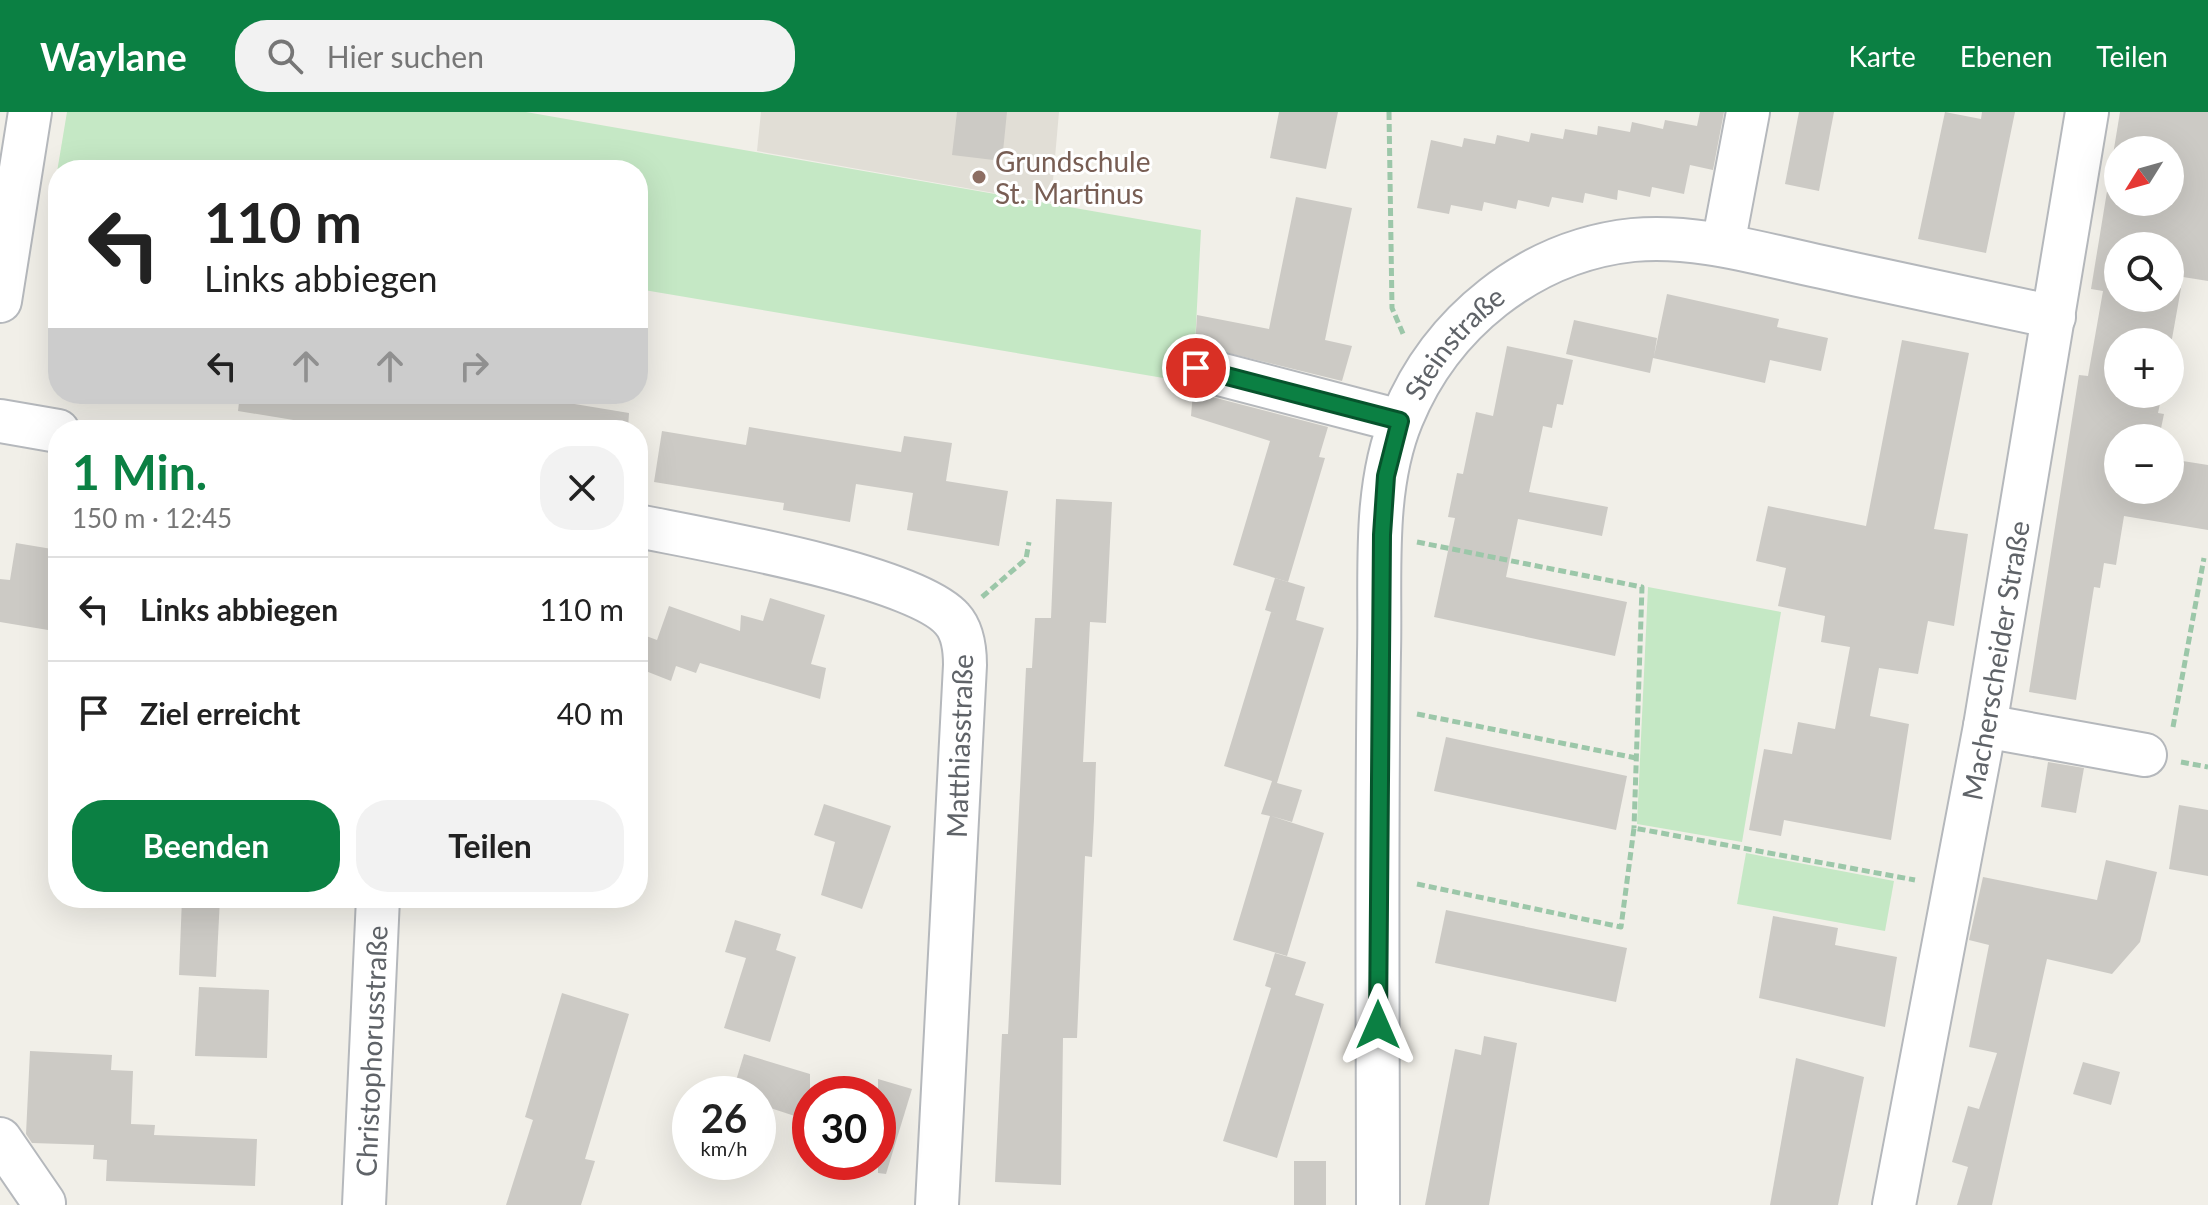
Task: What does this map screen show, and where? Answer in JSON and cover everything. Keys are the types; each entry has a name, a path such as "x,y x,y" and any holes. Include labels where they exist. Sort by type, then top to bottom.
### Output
{"street":[{"path":"0,301 30,112"},
{"path":"1723,245 1748,112"},
{"name":"Macherscheider Straße","path":"1894,1205 1985,726 2087,112"},
{"name":"Steinstraße","path":"1378,1205 1378,706 1386,476 1400,421 1421,378 1447,343 1480,307 1505,287 1564,256 1633,240 1723,245 2054,317"},
{"path":"1196,368 1400,421"},
{"path":"0,421 48,429"},
{"name":"Matthiasstraße","path":"648,528 791,558 870,580 936,606 954,621 963,641 965,665 937,1205"},
{"path":"1985,726 2159,742"},
{"name":"Christophorusstraße","path":"364,1205 378,908"},
{"path":"0,1139 51,1204"}],"path":[{"path":"1389,112 1392,308 1421,378"},
{"path":"1377,875 1621,927 1634,828 1642,587 1382,535"},
{"path":"954,621 1026,559 1029,542"},
{"path":"2159,742 2204,558"},
{"path":"1378,706 1636,758"},
{"path":"1634,828 1955,887"}],"shaded area":[{"name":"Grundschule St. Martinus","path":"761,112 1059,112 1051,203 757,151"}],"green space":[{"path":"67,112 526,112 1201,230 1193,383 648,291 648,160 59,160"},
{"path":"1648,587 1781,612 1742,842 1637,824"},
{"path":"1746,853 1894,881 1885,931 1737,904"}],"building":[{"path":"957,112 1007,112 1002,161 952,155"},
{"path":"1279,112 1338,112 1326,169 1270,158"},
{"path":"1700,112 1724,112 1713,170 1690,165 1684,194 1652,187 1650,197 1618,190 1617,200 1585,193 1583,203 1552,197 1549,207 1518,200 1516,209 1484,202 1482,211 1451,205 1449,214 1417,208 1431,140 1462,147 1464,138 1495,144 1497,135 1529,142 1531,133 1563,139 1565,129 1597,135 1598,126 1630,132 1632,122 1663,129 1665,120 1697,126"},
{"path":"1799,112 1834,112 1819,191 1785,184"},
{"path":"1945,112 1981,119 1982,112 2015,112 1986,253 1918,239"},
{"path":"2120,112 2208,112 2208,281 2184,277 2184,232 2104,232 2104,312 2177,312 2174,328 2104,328 2104,408 2159,408 2158,413 2164,414 2162,424 2104,424 2104,504 2184,504 2184,461 2208,465 2208,530 2124,516 2116,565 2104,563 2100,588 2094,587 2076,700 2029,692 2079,375 2088,376 2103,291 2091,289 2104,210 2104,216 2184,216 2184,136 2116,136"},
{"path":"1296,197 1352,208 1325,340 1352,346 1342,381 1195,345 1197,315 1269,329"},
{"path":"1667,294 1779,319 1777,327 1828,338 1821,371 1770,360 1765,383 1653,358 1650,373 1566,354 1574,320 1657,338 1654,356"},
{"path":"1902,340 1969,353 1934,529 1968,534 1954,626 1928,621 1918,674 1879,668 1870,716 1909,724 1891,840 1784,820 1781,836 1749,830 1764,749 1792,754 1798,722 1835,729 1850,647 1821,642 1825,616 1778,606 1786,568 1756,561 1768,506 1866,526"},
{"path":"1507,346 1573,360 1563,405 1557,404 1552,428 1543,426 1529,492 1608,507 1602,536 1518,519 1506,577 1627,602 1615,656 1434,617 1455,518 1448,517 1457,473 1463,474 1476,412 1493,416"},
{"path":"1193,392 1328,427 1319,457 1325,458 1288,582 1233,565 1270,441 1191,416"},
{"path":"239,404 575,404 629,413 629,420 293,420 238,411"},
{"path":"749,427 901,452 904,436 952,443 946,481 1008,491 999,546 907,530 913,493 856,484 850,522 783,510 784,503 654,482 662,431 746,445"},
{"path":"1056,499 1112,502 1106,623 1090,622 1083,762 1096,762 1094,819 1092,857 1085,856 1077,1038 1063,1038 1061,1185 995,1182 1002,1034 1008,1034 1026,668 1032,668 1035,618 1051,618"},
{"path":"16,543 48,548 48,630 0,622 0,579 10,580"},
{"path":"1275,578 1305,587 1296,620 1324,628 1277,783 1302,790 1292,822 1271,816 1324,833 1287,956 1233,940 1270,816 1261,814 1272,781 1224,766 1271,612 1265,610"},
{"path":"770,598 825,615 811,664 826,668 820,699 700,663 696,673 676,666 671,681 648,672 648,637 657,640 669,606 740,631 741,615 763,621"},
{"path":"1446,737 1627,776 1616,830 1434,791"},
{"path":"2048,762 2084,768 2076,813 2041,807"},
{"path":"824,804 891,826 862,909 821,895 835,842 814,835"},
{"path":"2179,805 2208,810 2208,876 2169,869"},
{"path":"2106,860 2157,872 2140,942 2112,974 2047,959 1992,1205 1957,1205 1968,1167 1952,1162 1968,1106 1979,1109 1997,1053 1969,1047 1989,945 1969,940 1983,877 2097,900"},
{"path":"182,908 219,908 216,977 179,975"},
{"path":"1446,910 1627,948 1616,1002 1435,963"},
{"path":"1773,916 1838,928 1835,945 1897,957 1885,1027 1759,998"},
{"path":"735,920 781,934 776,950 796,957 770,1042 724,1028 746,958 725,952"},
{"path":"1275,953 1306,962 1295,995 1324,1004 1277,1158 1223,1141 1271,988 1265,986"},
{"path":"199,987 269,990 267,1058 195,1056"},
{"path":"562,993 629,1014 585,1159 595,1161 581,1205 506,1205 533,1120 525,1117"},
{"path":"1484,1036 1517,1043 1489,1205 1425,1205 1455,1049 1481,1055"},
{"path":"30,1051 112,1055 111,1070 133,1071 131,1124 155,1125 154,1135 257,1139 255,1186 106,1181 107,1160 93,1159 94,1145 32,1143 26,1134"},
{"path":"744,1054 810,1074 792,1076 792,1115 776,1110 776,1076 737,1076"},
{"path":"1796,1058 1864,1077 1838,1205 1770,1205"},
{"path":"2083,1062 2120,1072 2111,1105 2073,1094"},
{"path":"896,1084 912,1089 896,1141"},
{"path":"1294,1161 1326,1161 1326,1205 1294,1205"}],"place":[{"name":"Grundschule St. Martinus","path":"979,177"}],"route":[{"path":"1196,368 1400,421 1386,476 1382,535 1378,1025"}]}
